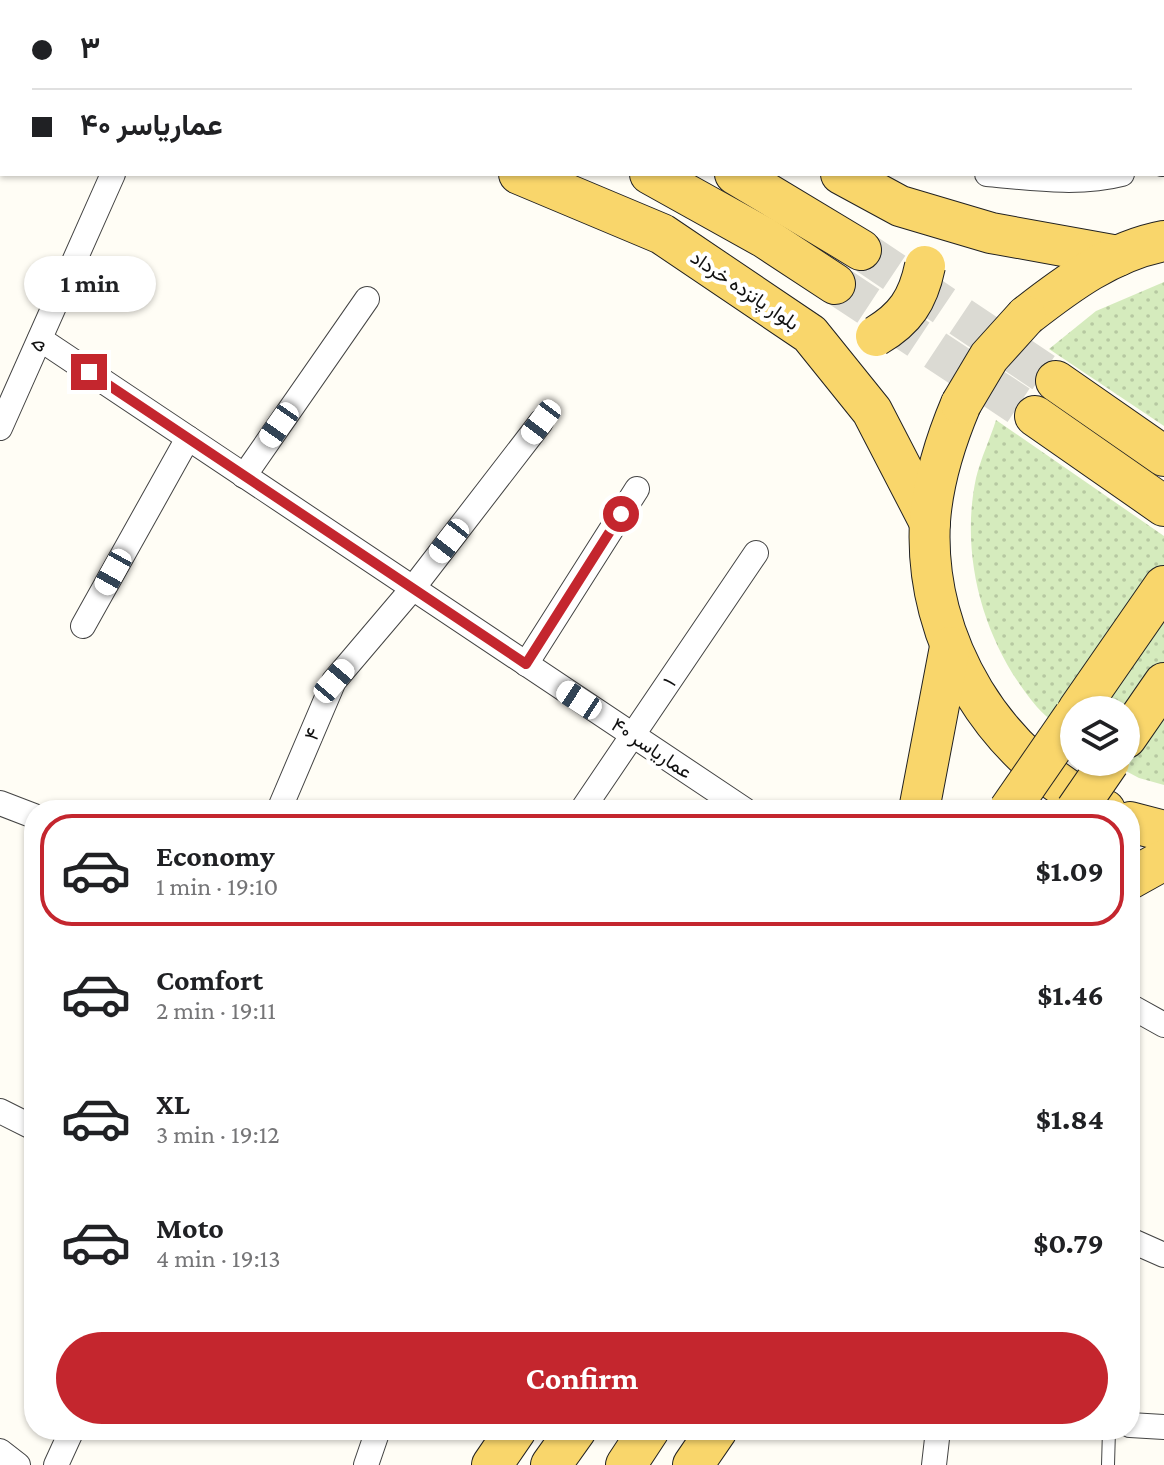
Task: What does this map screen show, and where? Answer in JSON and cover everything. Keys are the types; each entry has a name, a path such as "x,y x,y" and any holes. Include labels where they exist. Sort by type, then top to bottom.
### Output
{"main road":[{"name":"بلوار پانزده خرداد","path":"524,176 662,234 810,334 872,411 930,523"},
{"path":"654,176 765,238 835,284"},
{"path":"739,176 861,250"},
{"path":"845,176 900,206 991,233 1118,256"},
{"path":"810,334 831,341 853,341 876,336 895,325 910,308 920,288 925,266 923,244 914,224 900,206"},
{"path":"1083,800 1024,757 981,706 950,647 934,586 930,523 945,442 961,404 989,357 1026,316 1069,282 1118,256 1164,241"},
{"path":"1056,381 1164,456"},
{"path":"1035,416 1164,506"},
{"path":"1088,696 1164,586"},
{"path":"921,800 950,647"},
{"path":"1140,718 1164,683"},
{"path":"1016,800 1060,736"},
{"path":"1083,800 1099,776"},
{"path":"1140,825 1164,831"},
{"path":"1140,873 1164,860"},
{"path":"492,1465 509,1440"},
{"path":"551,1465 569,1440"},
{"path":"626,1465 642,1440"},
{"path":"693,1465 710,1440"}],"street":[{"name":"۵","path":"0,428 112,176"},
{"path":"1011,176 1114,176"},
{"path":"244,476 367,299"},
{"name":"عماریاسر ۴۰","path":"40,339 730,800"},
{"path":"413,588 541,422"},
{"path":"83,626 188,438"},
{"path":"526,664 637,489"},
{"name":"۱","path":"589,800 756,553"},
{"name":"۴","path":"283,800 334,681 413,588"},
{"path":"0,803 24,812"},
{"path":"1140,1012 1164,1025"},
{"path":"0,1111 24,1123"},
{"path":"1140,1244 1164,1255"},
{"path":"1140,1426 1164,1427"},
{"path":"56,1465 67,1440"},
{"path":"366,1465 375,1440"},
{"path":"934,1465 937,1440"},
{"path":"0,1451 18,1465"}],"lane":[{"path":"1108,1465 1109,1440"}],"green space":[{"path":"1164,282 1164,426 1049,349 1096,311"},
{"path":"996,420 1164,536 1164,785 1135,776 1140,776 1140,696 1060,696 1060,728 1037,707 1003,657 990,629 974,570 972,508 980,463"}],"tunnel":[{"path":"861,250 1056,381"},
{"path":"835,284 1035,416"}],"route":[{"path":"89,372 526,664 621,514"}]}
